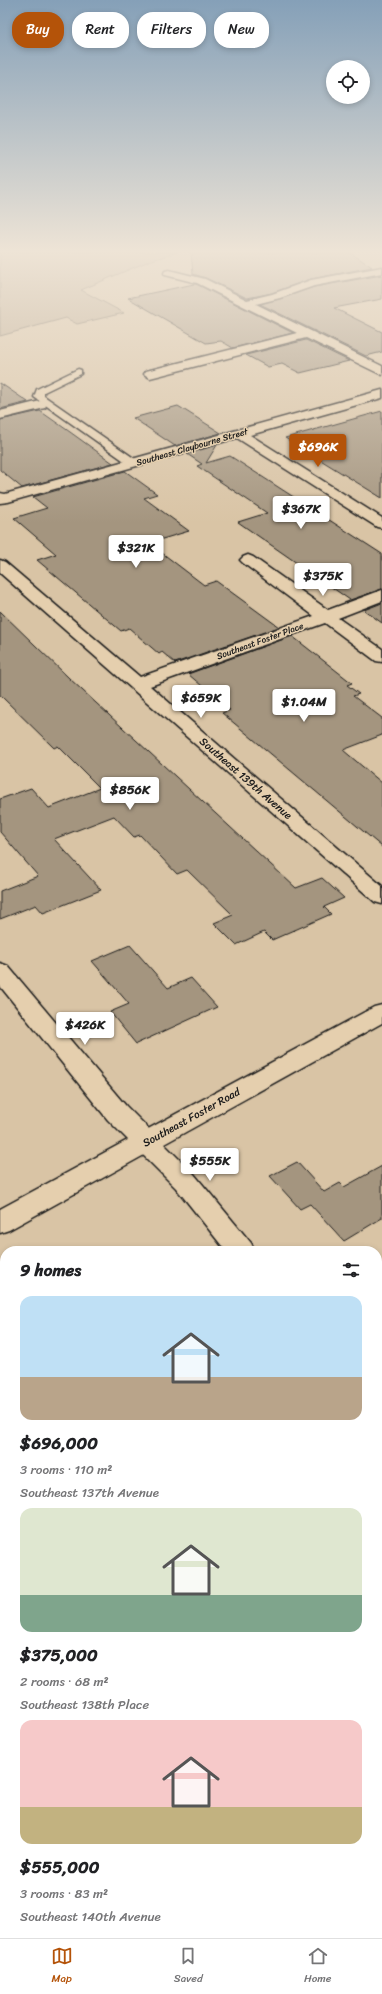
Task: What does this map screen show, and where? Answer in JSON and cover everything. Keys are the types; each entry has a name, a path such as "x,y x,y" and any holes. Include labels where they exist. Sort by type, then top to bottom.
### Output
{"street":[{"path":"150,374 275,342"},
{"path":"325,342 382,370"},
{"name":"Southeast Claybourne Street","path":"1,498 134,463 382,394"},
{"path":"0,415 40,405"},
{"path":"240,434 382,524"},
{"path":"248,560 382,657"},
{"name":"Southeast 139th Avenue","path":"0,566 382,897"},
{"name":"Southeast Foster Place","path":"138,684 326,617 382,595"},
{"path":"0,971 117,1113 185,1181 238,1246"},
{"name":"Southeast Foster Road","path":"0,1222 382,1013"}],"lane":[{"path":"78,372 40,391 39,397 134,463"}],"building":[{"path":"223,342 255,342 233,348"},
{"path":"296,342 311,342 349,361 300,373 282,364 268,367 246,355"},
{"path":"338,342 382,342 382,352 366,356"},
{"path":"0,383 28,402 0,409"},
{"path":"178,406 221,433 175,446 133,418"},
{"path":"40,411 113,463 22,488 0,470 0,420"},
{"path":"382,411 382,498 285,438"},
{"path":"217,445 206,463 230,456 382,554 382,589 350,600 238,522 267,513 197,466 202,464 187,454"},
{"path":"125,471 157,494 144,498 189,531 149,543 204,585 216,581 279,627 175,663 162,652 159,654 129,628 121,631 37,560 56,554 14,518 47,508 33,497"},
{"path":"382,603 382,623 364,610"},
{"path":"0,611 69,678 296,888 322,878 344,898 324,907 331,914 272,940 264,932 236,945 214,923 233,915 187,870 177,874 140,835 134,837 114,816 54,839 101,890 43,913 36,905 0,919 0,891 38,876 0,832 0,799 31,788 49,808 100,788 58,746 54,748 0,695"},
{"path":"292,636 352,683 347,685 359,694 353,696 382,718 382,735 343,750 382,783 382,847 222,713 230,710 188,674"},
{"path":"130,945 168,988 191,978 217,1007 136,1044 110,1012 129,1004 92,961"},
{"path":"297,1162 324,1192 340,1183 344,1187 382,1166 382,1218 344,1241 310,1204 300,1209 270,1176"}]}
